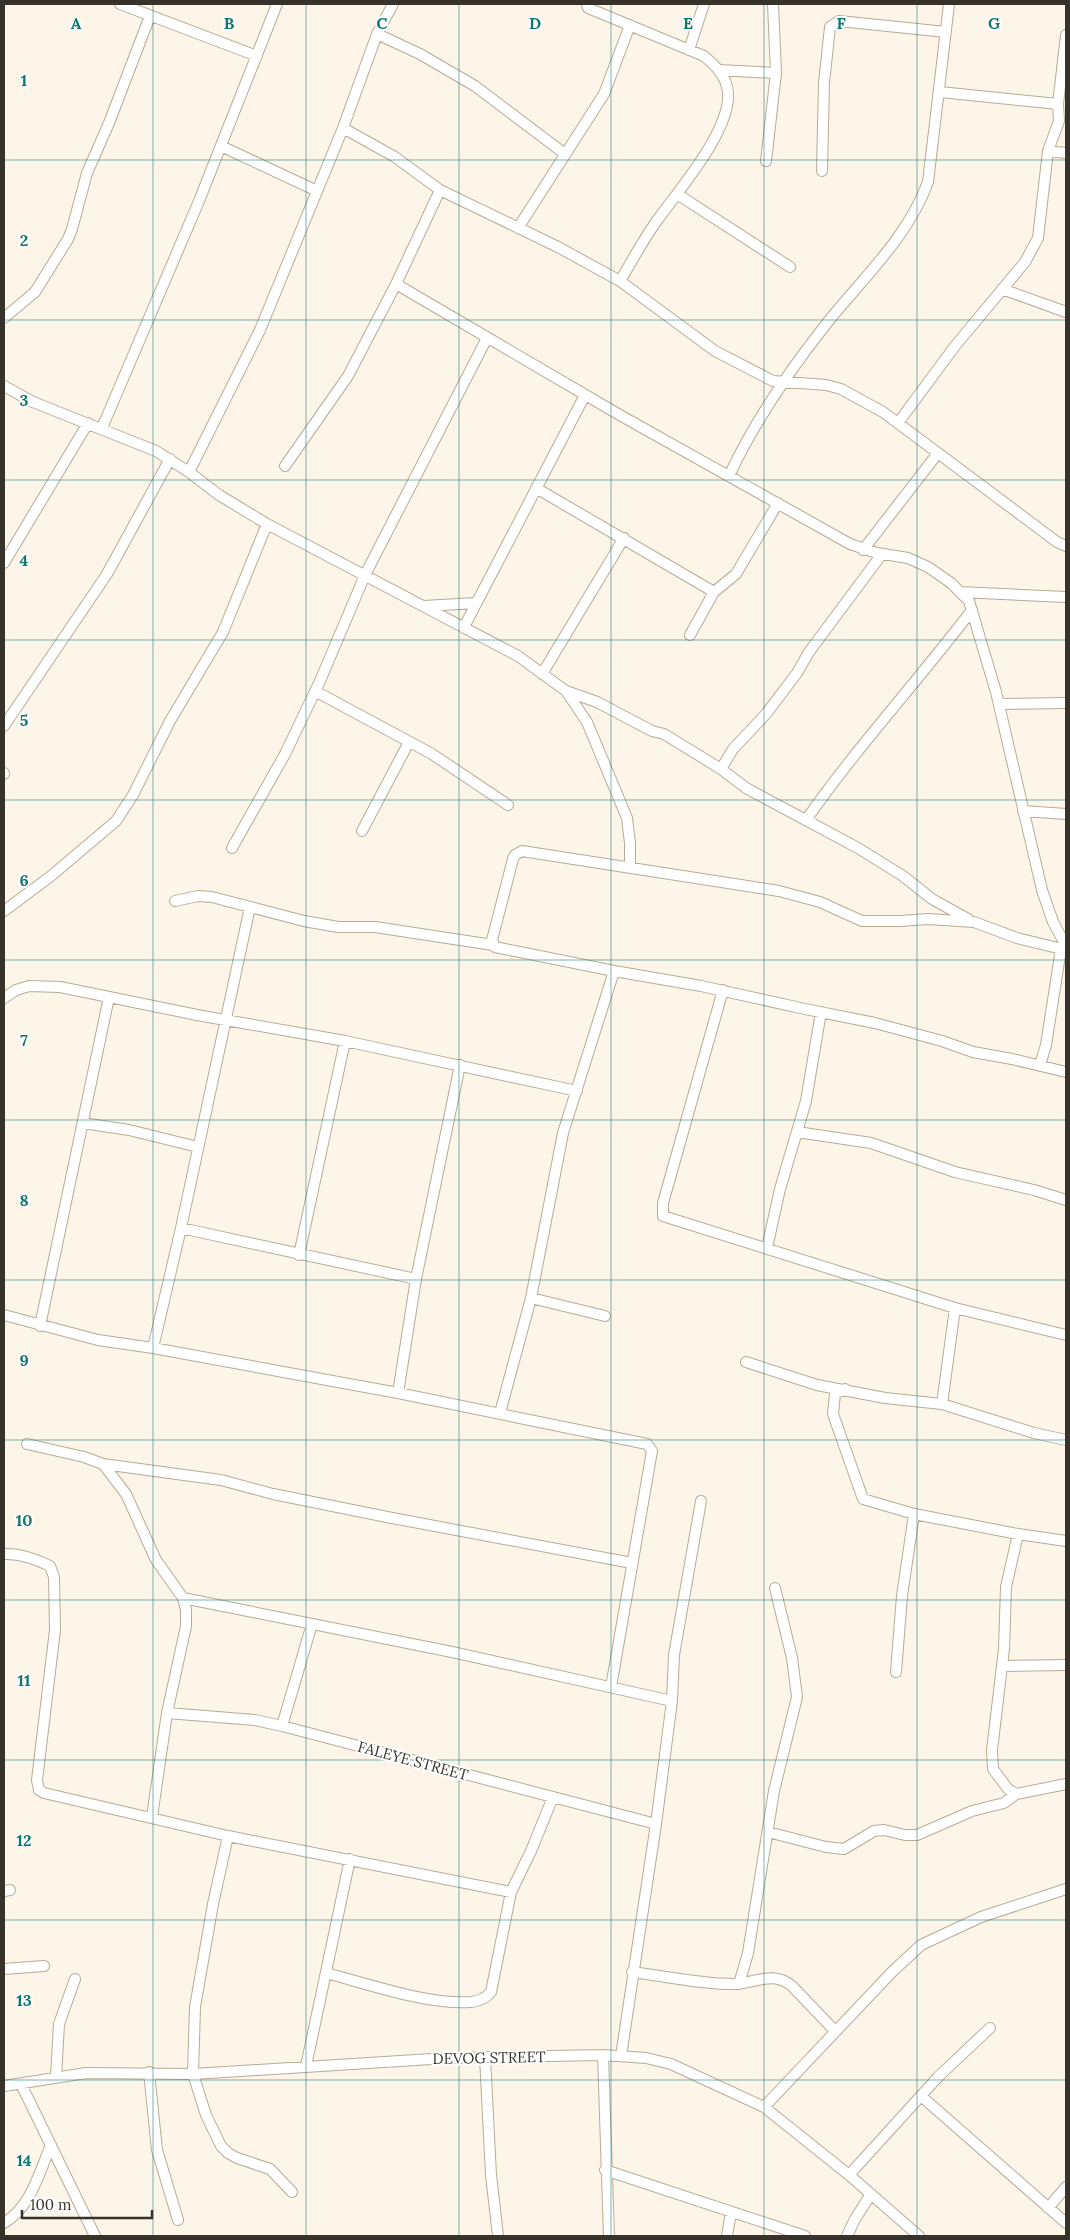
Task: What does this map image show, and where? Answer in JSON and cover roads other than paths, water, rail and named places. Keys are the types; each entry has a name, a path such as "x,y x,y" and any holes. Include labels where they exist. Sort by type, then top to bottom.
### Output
{"street":[{"path":"120,4 256,56"},
{"path":"102,428 221,146 277,4"},
{"path":"190,472 260,330 343,128 377,34 393,4"},
{"path":"578,4 588,6 704,56 718,70 725,81 728,92 726,110 715,136 677,194 655,223 620,281"},
{"path":"689,50 704,4"},
{"path":"766,161 776,73 773,4"},
{"path":"729,476 750,433 782,383 827,324 872,273 916,208 928,182 949,4"},
{"path":"4,318 35,292 68,239 86,173 109,123 150,16"},
{"path":"822,172 824,83 830,26 840,21 946,32"},
{"path":"518,228 604,94 630,25"},
{"path":"377,34 420,54 475,86 565,154"},
{"path":"898,423 955,346 1025,262 1038,238 1048,151 1057,127 1066,35"},
{"path":"718,70 776,73"},
{"path":"940,92 1058,104"},
{"path":"343,128 395,157 440,190 620,281 715,352 767,379 782,383 826,385 841,389 883,412 1057,542 1066,546"},
{"path":"221,146 317,191"},
{"path":"1048,151 1066,152"},
{"path":"285,466 348,376 396,284 440,190"},
{"path":"677,194 790,267"},
{"path":"396,284 585,395 863,550 908,558 928,567 951,583 968,601 998,704 1045,898 1064,948 1046,1045 1040,1065"},
{"path":"1002,289 1066,312"},
{"path":"232,848 285,754 315,692 366,575 487,338"},
{"path":"4,386 33,402 156,451 190,472 220,495 267,524 518,656 566,691 596,702 652,731 664,734 720,769 746,788 903,876 932,899 974,922 1017,938 1064,948"},
{"path":"464,627 585,395"},
{"path":"4,563 88,423"},
{"path":"863,550 938,453"},
{"path":"4,726 108,574 170,459"},
{"path":"536,488 714,592"},
{"path":"690,634 714,592 736,574 778,503"},
{"path":"4,911 32,891 116,821 134,795 170,721 223,632 267,524"},
{"path":"542,674 624,538"},
{"path":"720,769 733,749 766,714 797,674 809,652 882,554"},
{"path":"960,592 1066,597"},
{"path":"422,606 476,603"},
{"path":"806,820 846,765 930,665 972,610"},
{"path":"566,691 587,722 627,818 630,868"},
{"path":"315,692 466,775 508,805"},
{"path":"998,704 1066,703"},
{"path":"362,831 409,742"},
{"path":"1023,811 1066,814"},
{"path":"493,944 492,940 515,855 522,851 779,891 820,902 862,921 900,922 928,919 974,922"},
{"path":"175,900 198,896 338,927 375,927 493,944 495,947 614,971 723,990 884,1025 942,1041 972,1052 1066,1072"},
{"path":"928,919 932,899"},
{"path":"153,1348 181,1228 250,907"},
{"path":"500,1413 532,1298 563,1133 614,971"},
{"path":"4,998 16,990 29,986 60,987 197,1015 345,1041 577,1091"},
{"path":"723,990 663,1203 663,1216 955,1308 1066,1335"},
{"path":"40,1326 109,997"},
{"path":"766,1248 780,1189 806,1102 821,1012"},
{"path":"299,1255 345,1041"},
{"path":"398,1393 416,1279 460,1065"},
{"path":"82,1123 129,1130 198,1147"},
{"path":"797,1132 871,1144 956,1172 1034,1190 1066,1200"},
{"path":"181,1228 416,1279"},
{"path":"532,1298 605,1316"},
{"path":"942,1404 955,1308"},
{"path":"4,1315 98,1340 153,1348 398,1393 648,1444 652,1451 611,1687"},
{"path":"746,1362 817,1385 885,1398 942,1404 1034,1433 1066,1440"},
{"path":"845,1389 834,1394 832,1408 862,1498 866,1501 914,1514 1018,1534 1066,1540"},
{"path":"27,1444 84,1457 103,1464 221,1480 274,1494 392,1518 632,1563"},
{"path":"103,1464 126,1494 156,1560 183,1598 186,1610 186,1626 167,1713 152,1817"},
{"path":"621,2056 632,1972 656,1824 672,1701 674,1655 701,1501"},
{"path":"896,1672 902,1596 914,1514"},
{"path":"1016,1794 1002,1782 994,1769 992,1760 1002,1666 1006,1587 1018,1534"},
{"path":"4,1554 13,1553 43,1562 50,1566 54,1577 55,1630 37,1780 39,1790 44,1793 228,1836 511,1892"},
{"path":"738,1984 748,1953 774,1791 797,1697 792,1658 775,1588"},
{"path":"183,1598 452,1652 672,1701"},
{"path":"282,1726 312,1624"},
{"path":"1002,1666 1066,1665"},
{"name":"FALEYE STREET","path":"167,1713 255,1720 282,1726 656,1824"},
{"path":"768,1832 839,1850 850,1847 874,1831 880,1830 905,1835 917,1835 972,1811 1004,1802 1016,1794 1066,1784"},
{"path":"326,1973 424,1998 472,2002 486,1998 491,1992 511,1892 531,1851 553,1797"},
{"path":"228,1836 213,1904 195,2007 194,2074 206,2116 228,2154 270,2169 292,2192"},
{"path":"306,2066 350,1859"},
{"path":"764,2107 892,1972 921,1945 981,1917 1066,1889"},
{"path":"4,1969 44,1966"},
{"path":"632,1972 738,1984 769,1978 785,1981 835,2031"},
{"path":"56,2077 59,2024 76,1979"},
{"path":"849,2175 921,2096 990,2028"},
{"path":"603,2055 608,2236"},
{"name":"DEVOG STREET","path":"4,2086 86,2073 149,2072 194,2074 485,2057 603,2055 646,2058 671,2064 764,2107 849,2175 919,2236"},
{"path":"485,2057 490,2175 498,2236"},
{"path":"149,2072 157,2150 178,2220"},
{"path":"21,2084 95,2236"},
{"path":"921,2096 1066,2223"},
{"path":"4,2223 12,2218 26,2202 51,2145"},
{"path":"605,2170 805,2236"},
{"path":"1048,2208 1066,2187"},
{"path":"847,2236 871,2194"},
{"path":"727,2236 731,2212"}]}
